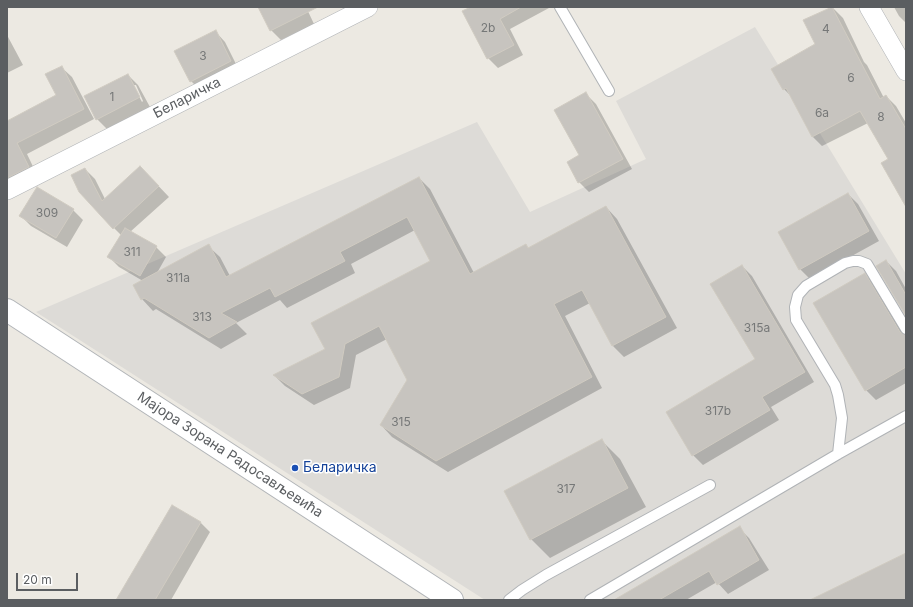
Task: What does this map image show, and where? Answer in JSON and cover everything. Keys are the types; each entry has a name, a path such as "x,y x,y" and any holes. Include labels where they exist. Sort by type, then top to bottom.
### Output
{"main road":[{"name":"Мајора Зорана Радосављевића","path":"7,310 452,600"}],"street":[{"name":"Беларичка","path":"7,190 368,7"},
{"path":"869,7 906,71"}],"lane":[{"path":"560,7 609,91"},
{"path":"838,454 842,418 838,395 835,385 796,320 795,308 798,295 806,286 845,263 859,261 867,264 906,329"},
{"path":"590,600 838,454 906,416"},
{"path":"509,600 546,575 710,485"}],"shaded area":[{"path":"755,27 906,274 906,600 485,600 36,312 477,122 530,212 646,159 616,101"}],"building":[{"path":"258,7 318,7 270,31"},
{"path":"471,7 521,7 500,19 514,45 487,59 462,11"},
{"path":"832,7 880,99 886,95 906,129 906,207 881,163 888,159 860,111 812,137 786,88 783,90 771,69 815,44 803,20"},
{"path":"216,30 231,61 190,82 174,51"},
{"path":"62,66 84,109 17,143 29,167 7,178 7,121 56,95 45,74"},
{"path":"128,74 140,97 96,120 84,96"},
{"path":"586,92 623,159 578,183 567,162 579,155 554,110"},
{"path":"140,166 159,186 113,229 79,192 71,175 85,168 102,201"},
{"path":"419,177 470,274 526,244 528,248 606,206 666,317 612,346 582,290 554,304 592,377 436,461 380,425 407,380 379,326 345,344 339,377 302,394 273,375 325,349 311,323 430,261 407,217 340,252 345,261 275,297 270,288 221,313 237,322 209,338 144,298 141,300 133,285 209,244 226,277"},
{"path":"37,187 74,209 56,238 19,216"},
{"path":"848,193 869,231 799,270 778,232"},
{"path":"125,228 157,246 140,276 107,257"},
{"path":"886,260 906,295 906,316 876,266"},
{"path":"742,265 805,372 762,397 770,410 692,456 666,412 755,359 710,284"},
{"path":"865,273 900,332 906,335 906,367 865,391 813,303"},
{"path":"602,439 628,488 530,540 504,491"},
{"path":"172,505 201,522 155,600 116,600"},
{"path":"740,526 759,560 717,585 709,571 659,600 614,600"},
{"path":"906,553 906,600 810,600"}],"place":[{"name":"Беларичка","path":"295,468"}]}
